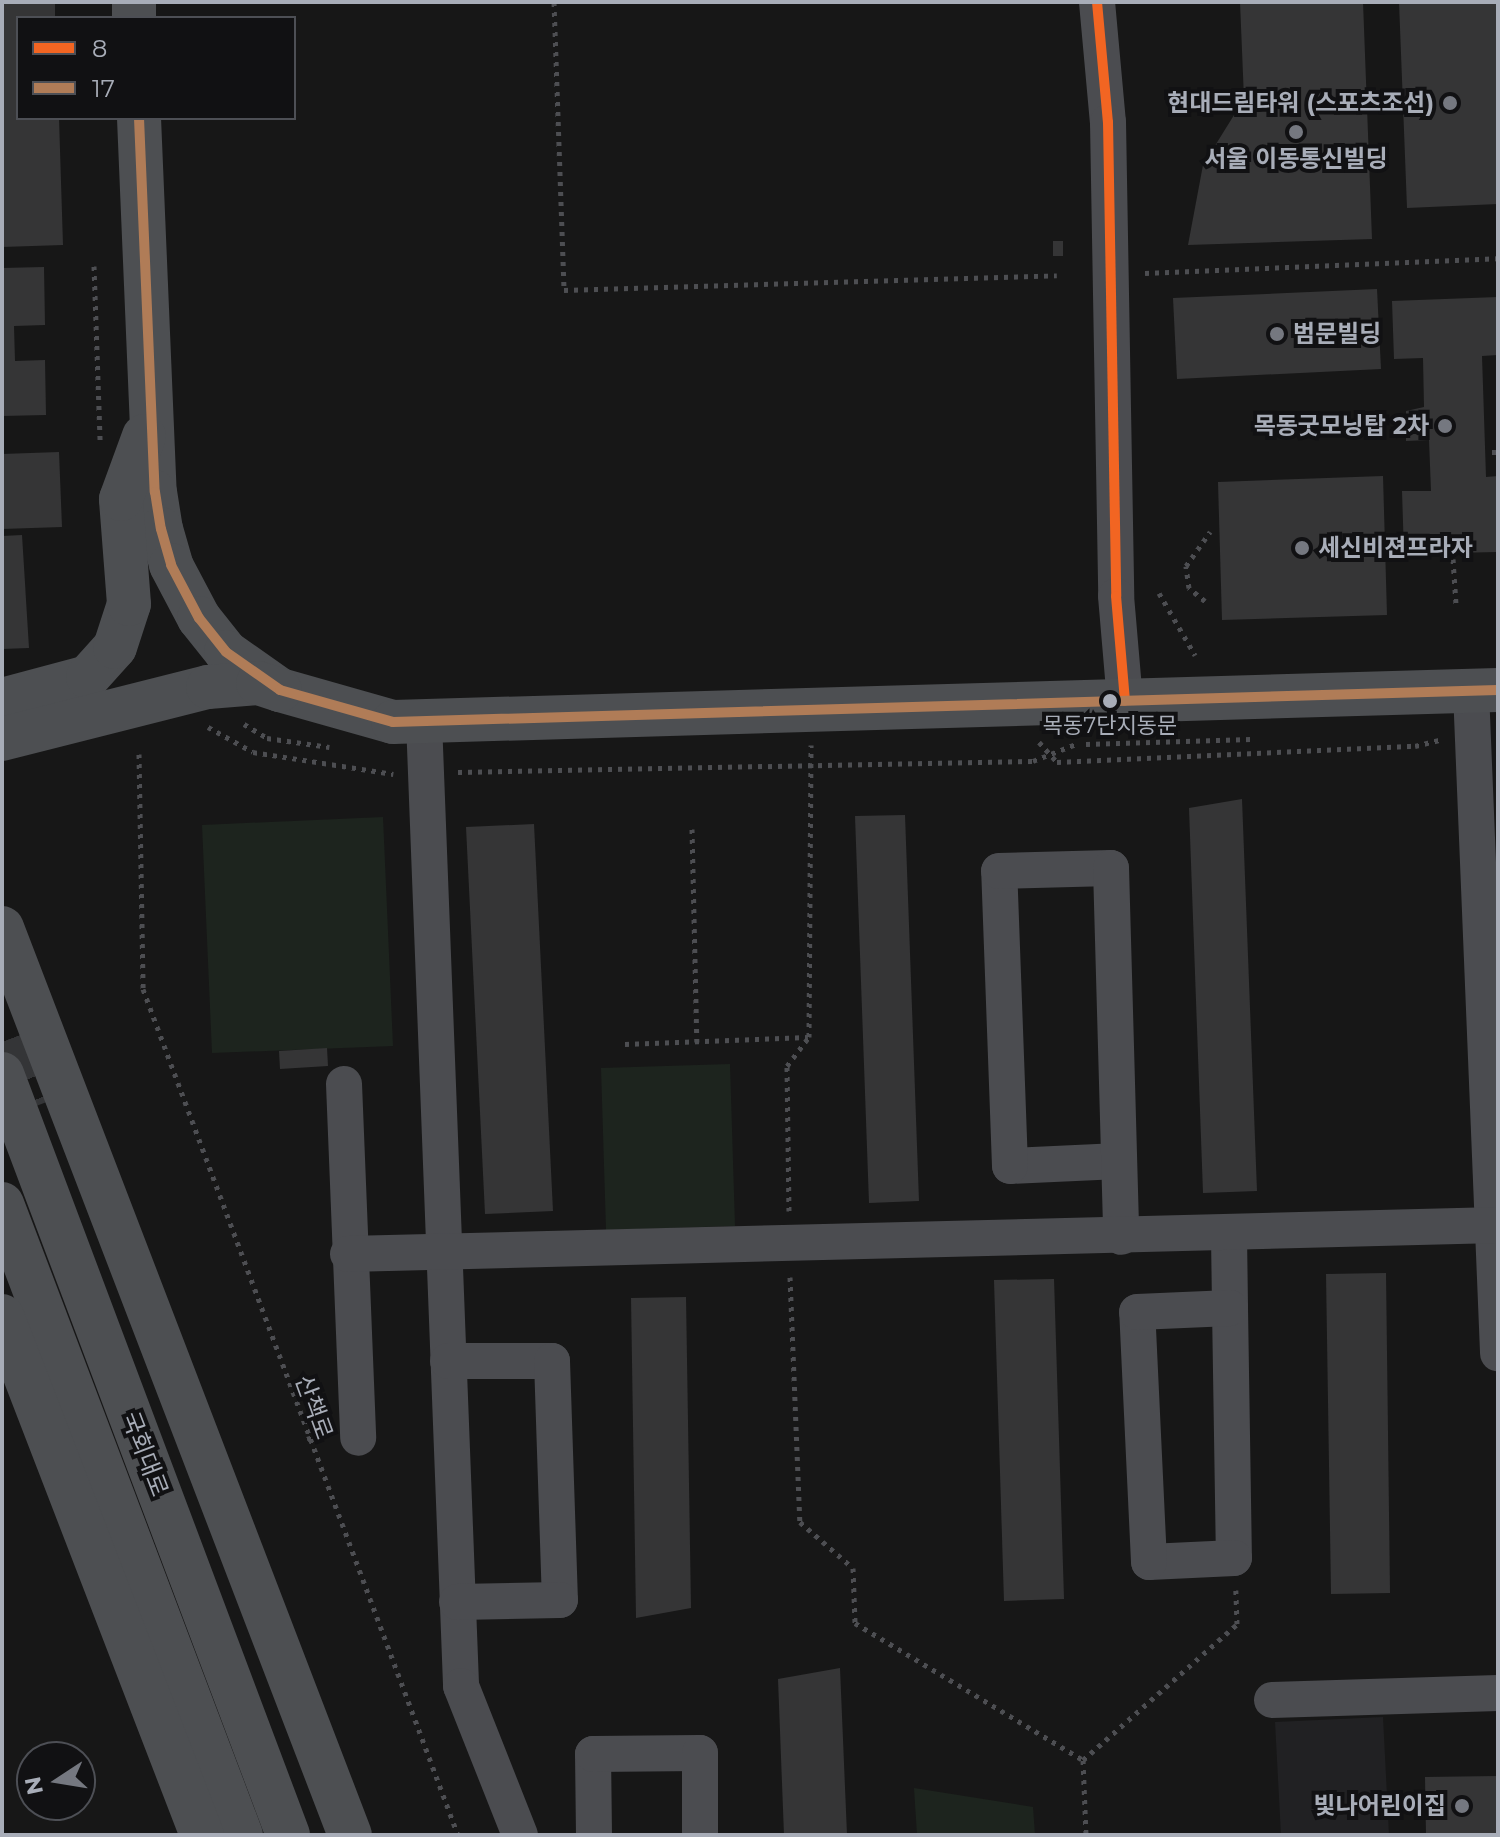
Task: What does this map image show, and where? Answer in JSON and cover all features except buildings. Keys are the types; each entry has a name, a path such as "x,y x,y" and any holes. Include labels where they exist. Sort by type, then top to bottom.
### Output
{"main road":[{"path":"139,120 155,492 171,565 199,618 226,652 280,690"},
{"path":"2,700 66,687 88,677 115,647 129,604 121,499 152,415"},
{"path":"2,739 208,687 258,683 393,722 1484,691"},
{"path":"2,928 350,1835"},
{"name":"국회대로","path":"2,1074 288,1835"},
{"name":"국회대로","path":"2,1204 241,1835"},
{"path":"2,1316 202,1835"}],"street":[{"path":"1097,2 1108,122 1116,596 1125,701"},
{"path":"1484,691 1498,1353"},
{"path":"424,721 461,1686 520,1835"},
{"path":"1119,1161 1010,1166 999,871 1111,868 1119,1161 1121,1237"},
{"path":"344,1084 348,1254 358,1438"},
{"path":"348,1254 1229,1235 1495,1225"},
{"path":"1229,1235 1234,1558 1149,1562 1137,1312 1230,1308"},
{"path":"448,1361 552,1361 560,1600 457,1602"},
{"path":"1272,1700 1498,1693"},
{"path":"594,1835 593,1754 700,1753 700,1835"}],"path":[{"path":"554,2 564,290 1057,275"},
{"path":"1112,274 1498,258"},
{"path":"1205,601 1189,588 1186,566 1210,532"},
{"path":"1453,559 1456,604"},
{"path":"1159,593 1195,655"},
{"path":"811,710 809,1037 787,1066 789,1244 800,1522 853,1568 855,1623 1083,1760"},
{"path":"197,721 253,752 392,771 395,784"},
{"path":"444,772 1033,761 1072,744 1266,738"},
{"name":"산책로","path":"139,754 143,989 458,1835"},
{"path":"692,829 697,1042"},
{"path":"625,1044 809,1037"},
{"path":"1083,1760 1237,1624 1234,1558"},
{"path":"1083,1760 1086,1835"}],"shaded area":[{"path":"383,817 393,1046 212,1053 202,825"},
{"path":"730,1064 735,1226 606,1230 601,1068"},
{"path":"1383,1717 1389,1835 1281,1835 1275,1722"},
{"path":"914,1788 1033,1807 1035,1835 917,1835"}],"tunnel":[{"path":"2,1042 28,1109"}],"transit line":[{"name":"8","path":"1097,2 1108,122 1116,596 1125,701"},
{"name":"17","path":"139,120 155,492 161,529 171,565 199,618 226,652 280,690 393,722 1498,690"}],"place":[{"name":"현대드림타워 (스포츠조선)","path":"1450,103"},
{"name":"서울 이동통신빌딩","path":"1296,132"},
{"name":"범문빌딩","path":"1277,334"},
{"name":"목동굿모닝탑 2차","path":"1445,426"},
{"name":"세신비젼프라자","path":"1302,548"},
{"name":"목동7단지동문","path":"1110,701"},
{"name":"빛나어린이집","path":"1462,1806"}]}
